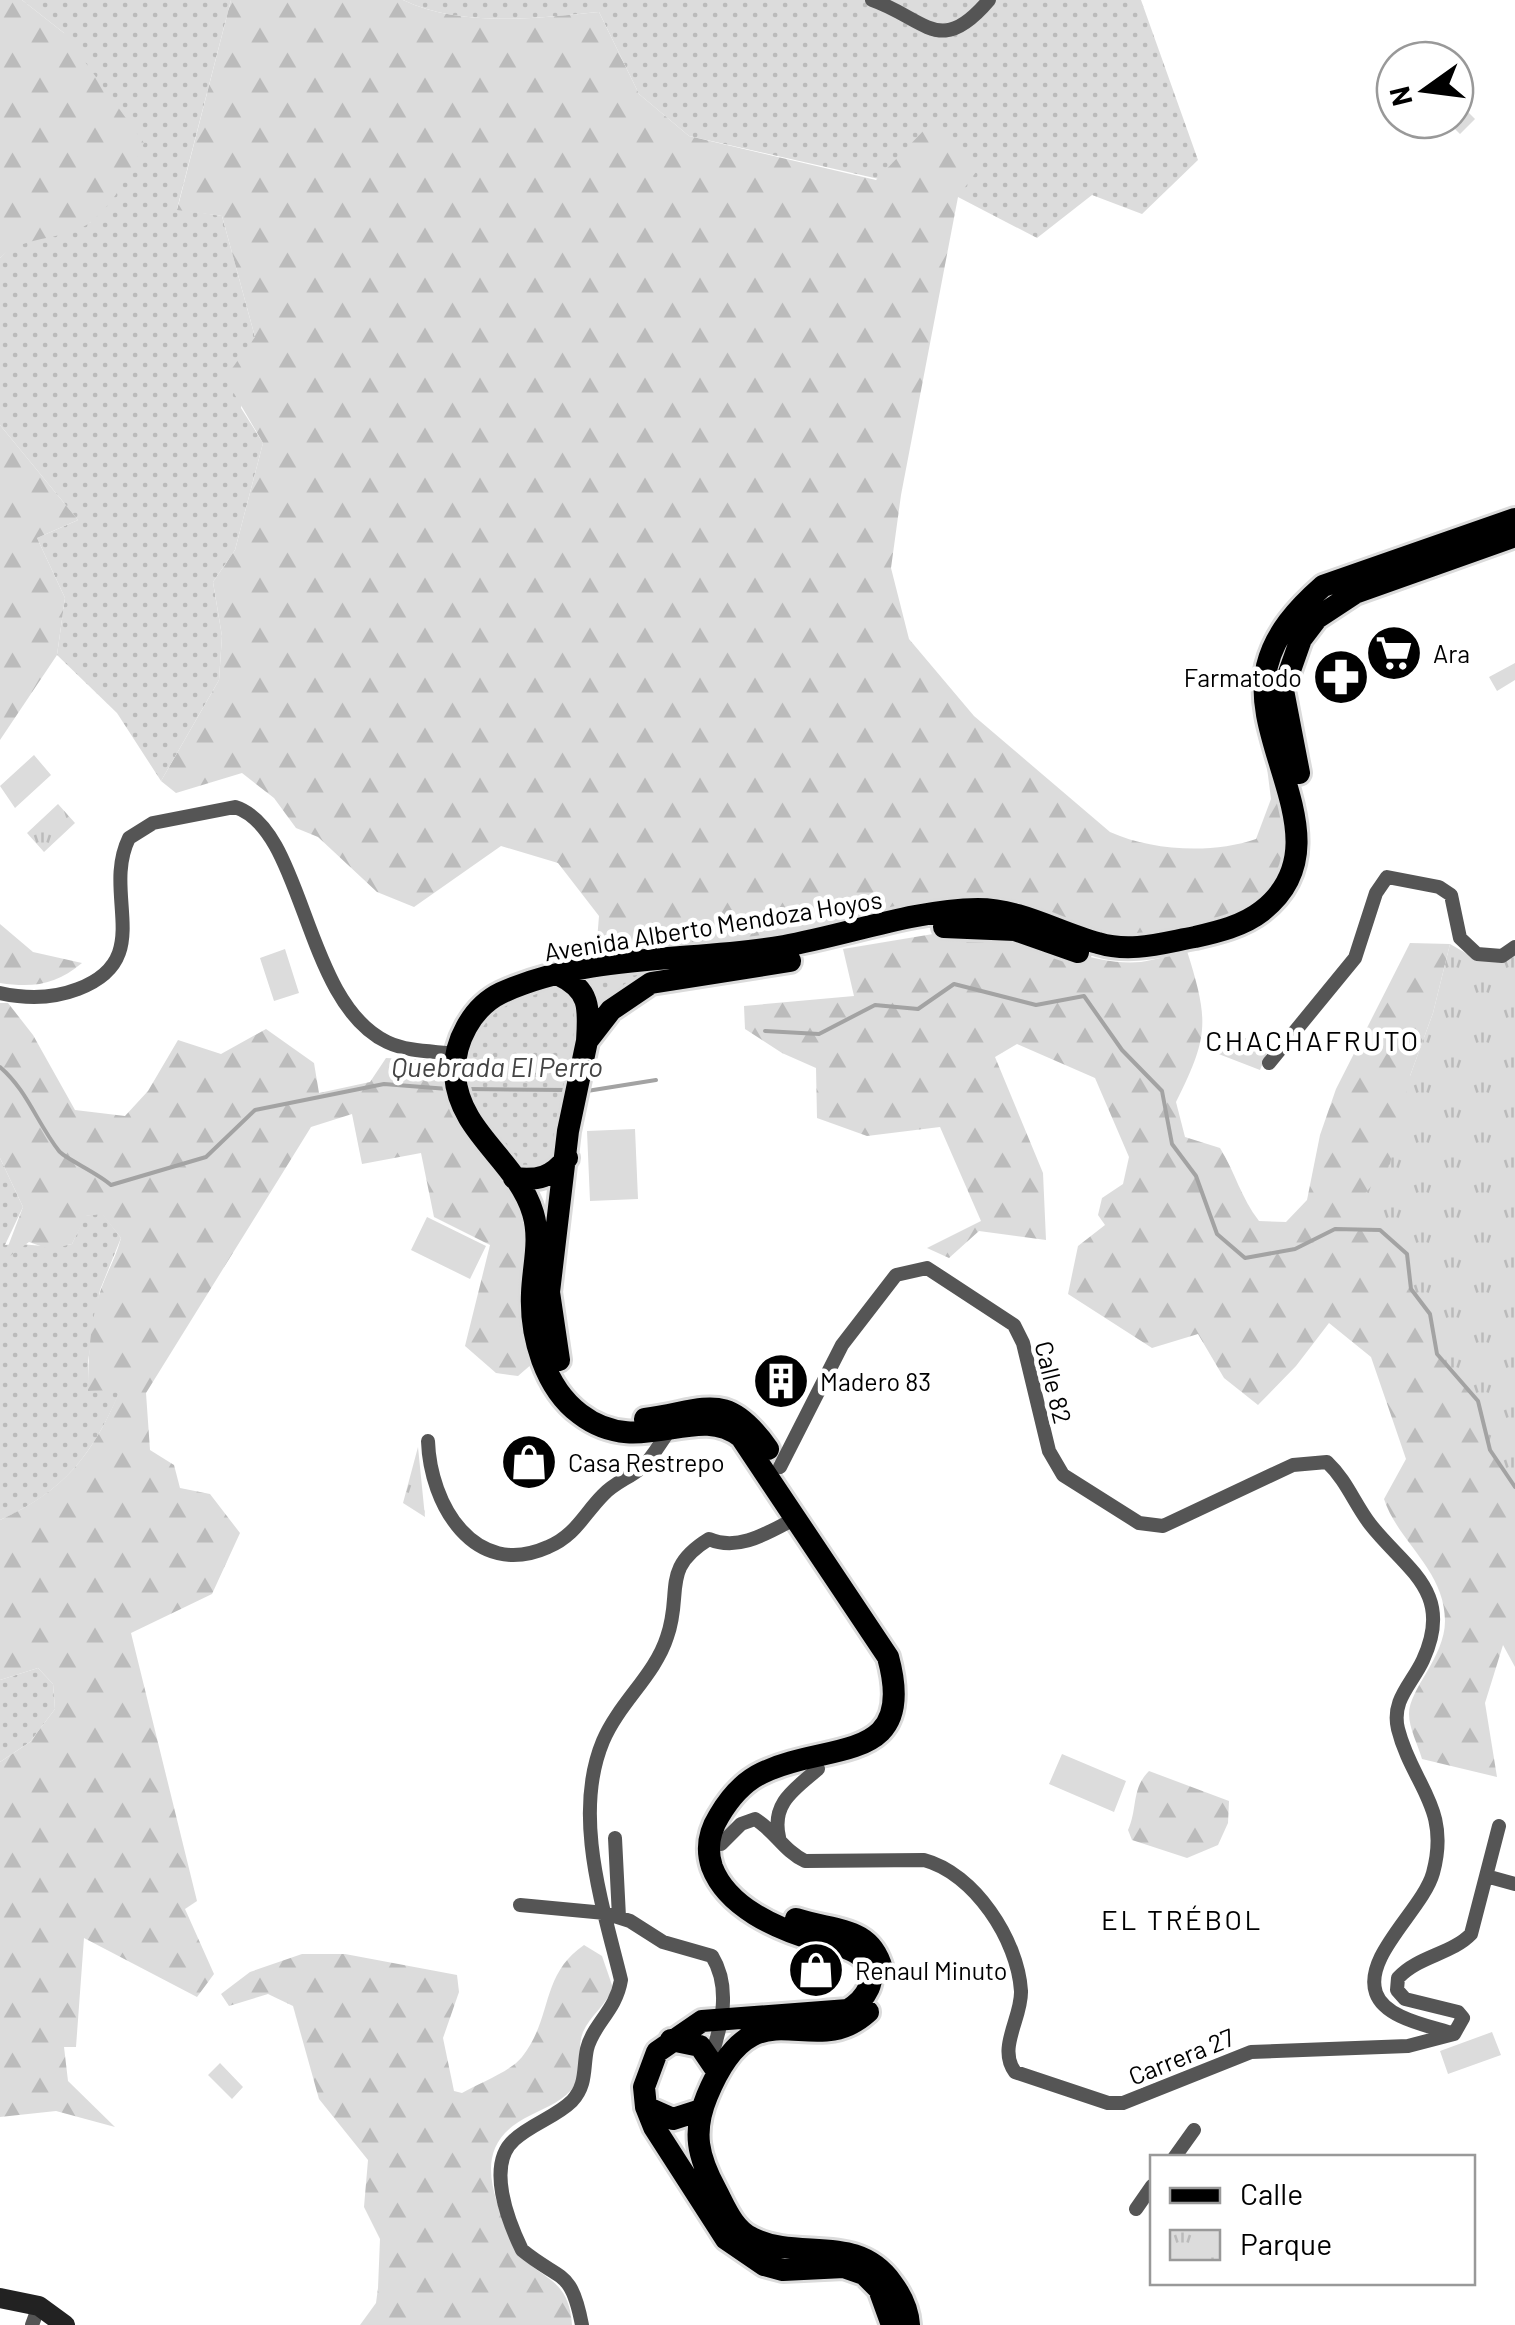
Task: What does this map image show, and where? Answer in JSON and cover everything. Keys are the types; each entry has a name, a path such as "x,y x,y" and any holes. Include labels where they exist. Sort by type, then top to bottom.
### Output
{"main road":[{"name":"Avenida Alberto Mendoza Hoyos","path":"456,1064 462,1034 483,1006 498,994 560,975 669,957 786,946 964,910 1018,913 1119,947 1142,948 1242,922 1262,912 1282,889 1298,844 1265,696 1268,665 1278,636 1302,604 1322,586 1515,519"},
{"name":"Avenida Alberto Mendoza Hoyos","path":"721,1844 736,1806 745,1799 780,1780 860,1762 894,1740 904,1720 905,1678 886,1628 750,1424 725,1408 698,1407 638,1420 602,1410 568,1382 556,1350 549,1303 568,1131 587,1041 611,1010 651,983 790,961 948,926 1014,930 1090,956 1140,962 1250,932 1271,920 1292,897 1305,871 1310,846 1311,818 1284,715 1283,690 1301,639 1317,618 1355,593 1515,536"},
{"path":"560,975 577,984 587,996 587,1041"},
{"path":"456,1064 466,1117 514,1178 536,1225 532,1314 556,1391 580,1414 610,1430 640,1435 706,1423 730,1428 878,1636 894,1679 892,1714 872,1742 759,1774 728,1800 713,1825 708,1846 718,1880 742,1906 775,1925 848,1949 864,1959 871,1973 870,1989 861,2003 848,2010 713,2019 671,2040 657,2052 648,2069 646,2107 654,2127 726,2239 764,2265 783,2270 844,2267 864,2274 878,2289 892,2325"},
{"path":"514,1178 540,1179 558,1170 567,1158"},
{"path":"721,1844 726,1870 752,1897 802,1922 853,1932 867,1940 882,1966 883,1986 876,2004 851,2024 750,2036 714,2064 696,2140 699,2159 736,2226 768,2245 860,2254 890,2279 900,2295 908,2325"},
{"path":"671,2040 700,2046 714,2064"},
{"path":"646,2107 673,2120 701,2110"},
{"path":"0,2298 65,2325"}],"street":[{"path":"872,0 892,7 922,28 942,33 959,29 989,0"},
{"path":"0,993 60,996 108,973 122,946 120,880 129,838 153,823 235,807 258,820 273,840 324,968 367,1028 401,1048 456,1064"},
{"path":"1269,1063 1355,958 1376,893 1388,877 1439,887 1451,894 1460,938 1477,954 1502,956 1515,947"},
{"name":"Calle 82","path":"780,1467 842,1345 896,1275 927,1268 1014,1325 1023,1343 1049,1451 1063,1474 1151,1528 1164,1526 1293,1465 1327,1462 1344,1478 1370,1523 1413,1566 1426,1591 1434,1624 1424,1658 1396,1710 1398,1730 1428,1789 1439,1836 1432,1876 1402,1928 1384,1947 1374,1990 1382,2004 1404,2017 1454,2034"},
{"path":"428,1441 432,1485 446,1513 464,1534 484,1546 532,1553 574,1533 603,1494 644,1466 669,1431"},
{"path":"582,2325 576,2294 563,2275 522,2250 500,2174 502,2157 513,2140 570,2104 580,2091 594,2033 618,1999 621,1980 612,1915 589,1812 591,1784 604,1741 669,1634 676,1568 689,1551 709,1539 724,1545 757,1538 796,1518"},
{"path":"781,1843 776,1825 784,1799 818,1769"},
{"name":"Carrera 27","path":"721,1844 741,1824 756,1819 805,1860 924,1860 943,1865 980,1899 1006,1941 1016,1967 1019,2010 1007,2052 1015,2072 1108,2102 1123,2103 1221,2064 1274,2048 1408,2046 1454,2034"},
{"path":"1454,2034 1463,2018 1458,2012 1405,1999 1397,1990 1398,1978 1471,1934 1498,1826"},
{"path":"612,1915 615,1838"},
{"path":"1486,1876 1515,1884"},
{"path":"520,1905 612,1915 662,1942 712,1956 722,1992 713,2019 714,2064"},
{"path":"1221,2064 1241,2070"},
{"path":"1176,2155 1194,2130"},
{"path":"1136,2209 1150,2189"}],"green space":[{"path":"0,0 22,0 64,33 144,143 115,195 92,221 71,232 21,245 0,258"},
{"path":"22,0 231,0 177,209 222,216 255,337 241,408 263,443 235,550 213,582 222,636 219,680 161,781 117,713 57,655 65,598 37,538 78,520 0,425 0,258 12,246 91,222 64,33"},
{"path":"231,0 403,0 450,15 500,19 599,12 639,94 689,136 876,180 928,126 981,165 958,197 901,495 891,568 909,639 974,716 1110,832 1127,838 1183,848 1221,847 1256,839 1271,799 1264,744 1298,844 1262,911 1142,948 980,909 786,946 595,965 599,916 558,863 501,846 414,907 377,892 318,837 296,828 274,798 242,773 176,793 161,781 219,680 222,636 213,582 235,550 263,443 225,378 255,337 222,216 177,210"},
{"path":"403,0 1141,0 1198,160 1142,214 1092,195 1037,238 958,197 689,136 639,94 599,12 474,18 426,9"},
{"path":"0,425 78,520 37,538 65,598 57,655 0,740"},
{"path":"1515,663 1515,680 1497,691 1489,677"},
{"path":"34,755 51,775 15,808 0,786"},
{"path":"58,804 75,823 44,852 27,833"},
{"path":"0,924 33,952 82,963 44,983 0,983"},
{"path":"981,926 1121,962 1147,961 1187,951 1199,995 1202,1028 1195,1060 1176,1102 1185,1137 1220,1148 1259,1221 1286,1222 1307,1200 1320,1135 1336,1089 1410,943 1450,944 1433,1013 1410,1076 1515,1220 1515,1667 1503,1645 1485,1703 1497,1777 1422,1759 1412,1731 1411,1704 1439,1647 1445,1621 1437,1586 1384,1499 1406,1459 1371,1357 1329,1323 1296,1366 1258,1405 1224,1378 1198,1334 1152,1348 1068,1294 1078,1246 1105,1225 1098,1215 1102,1198 1123,1184 1129,1157 1095,1078 1017,1044 995,1057 1043,1173 1046,1240 979,1231 949,1258 927,1248 981,1221 940,1127 867,1136 817,1118 816,1068 782,1053 745,1029 744,1006 854,996 843,949"},
{"path":"1450,944 1478,960 1504,962 1515,953 1515,1487 1490,1450 1478,1401 1437,1354 1430,1314 1411,1289 1407,1254 1380,1230 1335,1229 1390,1164 1410,1076 1433,1013"},
{"path":"285,949 299,993 274,1001 260,958"},
{"path":"700,966 595,1019 580,978 648,967"},
{"path":"565,982 583,1015 556,1163 519,1172 469,1108 463,1065 467,1041 498,1002"},
{"path":"0,1003 8,1003 33,1035 75,1110 125,1116 148,1091 178,1040 221,1054 266,1029 314,1063 319,1093 370,1082 386,1058 433,1060 443,1070 449,1107 514,1198 527,1231 533,1363 518,1376 496,1373 465,1346 490,1245 434,1217 421,1153 362,1164 352,1114 311,1127 146,1393 150,1450 174,1465 180,1488 210,1494 240,1533 212,1594 131,1633 197,1901 185,1909 214,1974 197,1997 84,1938 76,2047 64,2047 68,2081 115,2127 56,2111 0,2117 0,1762 30,1742 55,1709 53,1684 38,1668 0,1680 0,1520 42,1497 74,1468 99,1434 120,1390 88,1391 94,1314 121,1238 102,1214 86,1216 72,1244 49,1249 29,1242 2,1262 23,1207 0,1158"},
{"path":"1226,1030 1269,1048 1260,1070 1216,1053"},
{"path":"635,1129 638,1199 590,1201 587,1131"},
{"path":"0,1158 23,1207 5,1245 72,1244 85,1216 102,1213 121,1238 100,1290 88,1361 88,1391 121,1389 99,1433 74,1468 42,1496 0,1520"},
{"path":"427,1217 486,1246 470,1279 411,1250"},
{"path":"418,1447 425,1517 403,1503"},
{"path":"38,1668 53,1684 55,1709 30,1742 0,1762 0,1680"},
{"path":"1062,1754 1126,1781 1114,1812 1049,1784"},
{"path":"1149,1771 1229,1801 1228,1823 1218,1845 1187,1858 1132,1840 1128,1830 1137,1792"},
{"path":"584,1945 602,1956 613,1988 583,2032 578,2079 561,2099 512,2126 493,2153 491,2169 497,2202 511,2238 528,2262 564,2294 572,2325 360,2325 376,2303 378,2288 380,2239 364,2207 368,2160 319,2099 293,2006 268,1994 229,2006 221,1994 250,1972 302,1954 345,1954 457,1975 459,1992 443,2038 454,2091 462,2093 522,2057 539,2027 560,1970"},
{"path":"1492,2032 1501,2055 1448,2074 1440,2051"},
{"path":"220,2063 243,2087 232,2099 208,2075"}],"waterway":[{"name":"Quebrada El Perro","path":"765,1031 819,1034 875,1005 918,1009 954,984 1036,1005 1084,996 1122,1050 1162,1091 1172,1144 1196,1176 1217,1234 1245,1258 1295,1249 1335,1229 1380,1230 1407,1254 1411,1289 1430,1314 1437,1354 1478,1401 1490,1450 1515,1487"},
{"name":"Quebrada El Perro","path":"0,1067 18,1086 59,1151 111,1185 206,1157 255,1110 384,1084 448,1089"},
{"name":"Quebrada El Perro","path":"587,1091 656,1080"},
{"name":"Quebrada El Perro","path":"467,1089 568,1090"}],"place":[{"name":"Ara","path":"1394,653"},
{"name":"Farmatodo","path":"1341,677"},
{"name":"Madero 83","path":"781,1381"},
{"name":"Casa Restrepo","path":"529,1462"},
{"name":"Renaul Minuto","path":"816,1970"}],"district":[{"name":"CHACHAFRUTO","path":"1313,1040"},
{"name":"EL TRÉBOL","path":"1182,1919"}]}
